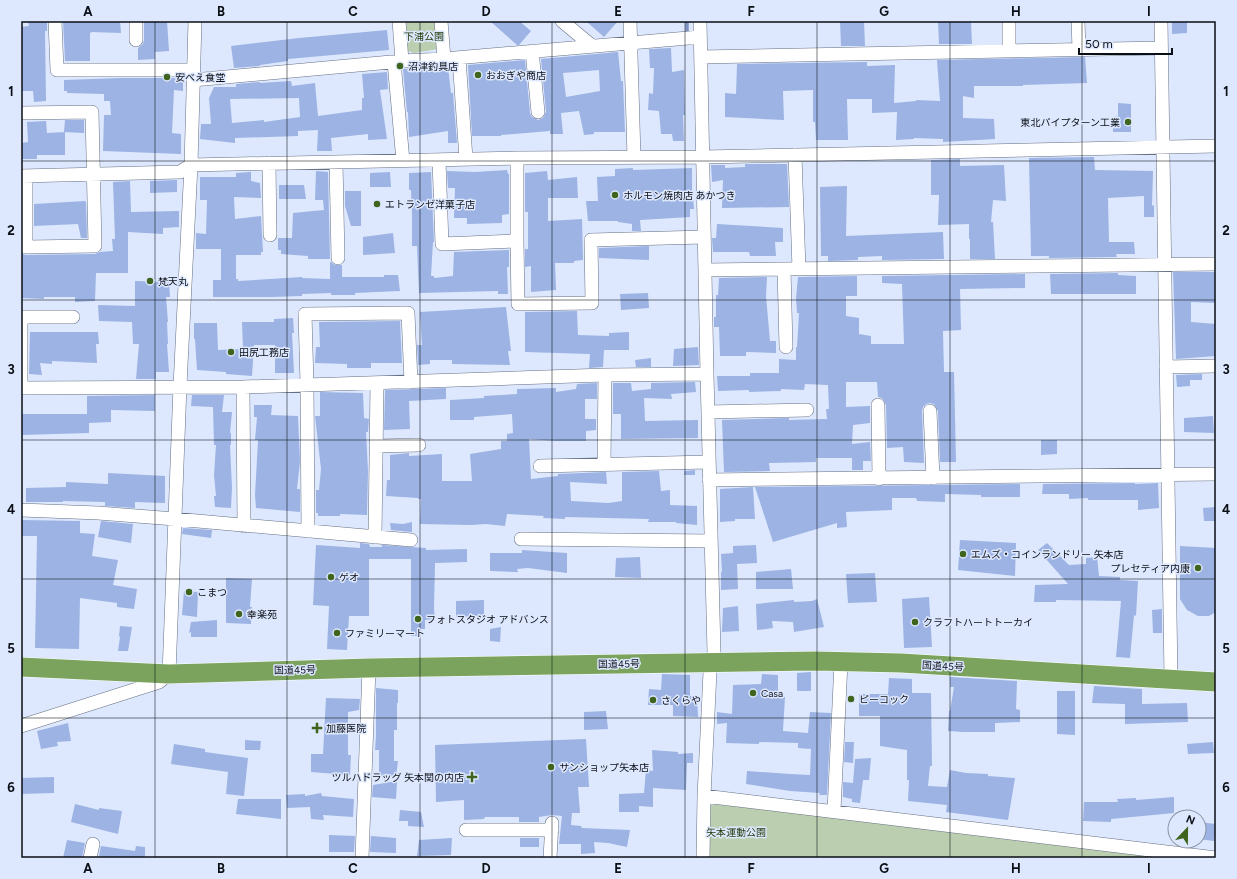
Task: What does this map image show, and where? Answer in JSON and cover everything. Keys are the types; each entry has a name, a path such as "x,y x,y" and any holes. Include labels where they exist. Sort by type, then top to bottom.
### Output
{"highway":[{"name":"国道45号","path":"21,667 169,674 369,668 712,662 841,662 901,663 1216,682"}],"street":[{"path":"56,21 56,70 193,75 459,58 630,42 700,38"},
{"path":"136,21 136,40"},
{"path":"21,726 159,682 169,674 180,386 191,165 195,21"},
{"path":"399,21 398,61 402,161"},
{"path":"441,21 444,59"},
{"path":"562,21 592,46"},
{"path":"630,21 634,157"},
{"path":"700,21 706,374 714,652 710,672 704,796 703,858"},
{"path":"1009,21 1009,50"},
{"path":"1078,21 1079,49"},
{"path":"1161,21 1170,679"},
{"path":"701,57 1161,48"},
{"path":"532,51 538,112"},
{"path":"459,58 466,159"},
{"path":"21,113 92,112 93,174 95,246 26,246 24,176 93,174 180,172 191,165 269,163 517,158 703,157 1216,146"},
{"path":"795,155 799,269"},
{"path":"517,158 518,304 592,303 591,240 704,237"},
{"path":"439,160 442,244 517,241"},
{"path":"336,162 338,258"},
{"path":"269,163 270,235"},
{"path":"705,270 1216,264"},
{"path":"784,269 786,347"},
{"path":"308,531 305,314 408,313 411,382"},
{"path":"73,317 21,317 21,388 243,386 605,375 706,374"},
{"path":"1166,367 1216,366"},
{"path":"604,463 605,375"},
{"path":"375,537 376,383"},
{"path":"243,386 244,526"},
{"path":"878,405 879,479"},
{"path":"708,412 807,410"},
{"path":"930,412 933,478"},
{"path":"376,446 420,445"},
{"path":"540,466 604,463 708,462"},
{"path":"709,480 1216,474"},
{"path":"21,510 98,513 411,540"},
{"path":"521,539 711,541"},
{"path":"834,811 841,662"},
{"path":"362,858 369,668"},
{"path":"704,796 1216,858"},
{"path":"466,830 552,826 550,858"},
{"path":"90,858 92,844"}],"green space":[{"name":"下浦公園","path":"406,21 437,21 438,49 414,53 408,51"},
{"name":"矢本運動公園","path":"711,804 921,823 1159,858 709,858"}],"building":[{"path":"28,21 47,21 47,31 45,31 46,101 34,102 33,91 21,91 21,27 29,26"},
{"path":"63,21 120,21 121,33 90,33 90,61 65,61"},
{"path":"144,21 167,21 169,51 155,52 155,59 138,60 138,48 143,44 144,40"},
{"path":"490,21 519,21 531,31 519,45 517,45"},
{"path":"586,21 618,21 604,37"},
{"path":"840,21 864,21 865,46 841,46"},
{"path":"938,21 971,21 972,44 939,44"},
{"path":"1172,21 1187,21 1187,33 1172,34"},
{"path":"387,30 389,50 288,59 288,61 260,66 234,68 231,46"},
{"path":"671,48 672,72 684,70 684,141 673,141 672,134 661,134 659,111 648,110 649,93 653,94 654,68 650,68 649,49"},
{"path":"618,52 621,81 623,81 625,132 594,132 594,134 584,135 579,111 561,113 563,134 550,134 550,131 501,136 472,136 468,65 525,60 530,113 532,117 538,120 543,118 546,112 541,59","holes":["599,70 600,91 566,97 563,73"]},
{"path":"1085,57 1087,83 1023,86 974,86 974,98 963,96 963,118 994,119 995,139 943,142 943,139 914,138 896,140 897,112 872,113 872,99 847,99 848,140 816,140 815,122 813,122 813,90 783,91 784,120 725,117 725,93 736,94 737,64 867,62 867,66 895,65 894,103 916,100 940,101 937,60"},
{"path":"448,67 451,93 453,93 457,143 448,143 448,131 409,137 408,112 403,69"},
{"path":"387,72 388,89 380,90 387,139 368,140 368,134 331,138 332,151 317,151 318,130 298,131 298,136 235,138 235,143 200,139 201,124 211,124 209,98 214,87 236,87 236,84 260,82 291,81 292,86 315,83 318,116 362,110 362,98 364,98 362,74","holes":["299,98 300,117 264,122 264,120 232,123 230,99"]},
{"path":"183,78 183,91 174,90 172,133 181,134 181,154 103,151 104,115 111,115 110,101 104,101 104,94 67,93 67,91 64,91 64,80"},
{"path":"1118,103 1131,104 1131,132 1113,132 1113,117 1118,116"},
{"path":"65,120 84,120 84,133 64,132"},
{"path":"46,121 47,133 65,132 65,155 37,155 37,159 21,159 21,143 28,142 27,122"},
{"path":"1094,157 1095,170 1153,171 1152,206 1154,205 1154,217 1144,217 1144,196 1108,198 1109,242 1134,242 1135,254 1116,254 1117,257 1049,258 1049,256 1031,256 1029,158"},
{"path":"960,159 960,166 1004,165 1006,201 993,200 991,222 993,222 995,259 970,259 969,224 938,225 939,195 931,195 931,160"},
{"path":"745,164 787,164 789,207 722,208 723,180 712,182 711,165 725,165 725,168 745,167"},
{"path":"633,168 633,170 692,168 692,198 694,209 690,209 690,217 640,220 641,231 632,231 632,224 618,221 588,221 586,201 598,201 597,177 615,176 615,169"},
{"path":"507,170 509,174 509,214 502,215 502,223 467,224 467,218 454,218 455,188 448,188 447,171 475,172"},
{"path":"316,171 328,172 330,259 308,259 308,256 281,254 281,250 278,250 278,238 292,238 293,213 324,210 323,200 315,200"},
{"path":"547,171 548,180 577,177 578,198 548,198 548,221 582,219 583,260 574,261 574,263 555,263 556,290 531,292 531,266 525,267 525,249 528,249 528,212 525,212 525,173"},
{"path":"251,172 251,181 260,183 261,198 234,197 235,219 261,216 263,252 261,252 261,255 236,255 236,279 238,279 238,281 302,277 330,279 331,262 335,265 342,265 342,277 384,277 384,275 398,275 400,291 355,293 355,295 331,295 331,293 302,294 302,296 213,297 213,280 221,280 221,249 196,249 196,233 206,234 207,200 200,200 200,177 236,177 236,173"},
{"path":"390,172 391,187 370,187 370,173"},
{"path":"431,172 434,242 431,276 434,276 434,278 453,276 454,252 509,250 509,267 507,267 508,294 498,294 498,291 419,293 417,246 412,246 411,190 409,190 409,173"},
{"path":"177,180 177,192 150,193 150,181"},
{"path":"130,181 131,212 179,211 179,227 163,228 163,234 128,232 128,273 96,273 95,301 75,302 75,297 44,297 44,299 21,298 21,254 95,254 113,251 112,239 115,239 113,182"},
{"path":"279,185 304,185 306,199 279,199"},
{"path":"847,186 846,236 943,232 944,259 882,260 882,256 858,257 858,260 828,261 828,256 821,256 820,187"},
{"path":"345,191 361,191 361,226 351,226 345,206"},
{"path":"85,201 87,238 81,238 78,224 34,226 34,204"},
{"path":"717,224 783,228 783,242 775,242 776,256 750,256 749,252 713,252 712,238 716,238"},
{"path":"393,233 395,253 363,255 363,237"},
{"path":"649,246 649,260 599,258 599,248"},
{"path":"1173,272 1216,272 1216,303 1191,302 1191,322 1216,324 1216,356 1176,359"},
{"path":"1118,273 1118,275 1136,276 1136,294 1051,294 1050,274"},
{"path":"1025,274 1025,288 960,289 961,330 943,331 944,372 954,372 956,462 940,462 938,411 934,404 926,404 922,411 924,463 904,462 903,447 887,448 886,405 882,398 878,397 877,382 846,382 846,407 870,406 870,423 853,425 852,444 870,442 871,461 863,461 863,470 852,470 852,458 816,458 816,462 769,463 770,471 724,472 722,420 789,418 789,420 827,419 826,409 829,409 828,385 805,384 804,390 781,389 781,391 749,392 749,390 718,391 717,376 750,376 750,373 779,373 779,359 796,360 799,313 797,313 796,298 798,277 857,276 857,296 846,296 846,316 859,318 859,334 871,336 871,344 904,344 902,284 882,283 882,276"},
{"path":"767,277 766,296 770,341 776,341 776,353 746,352 746,356 720,356 719,327 714,327 714,317 716,317 716,295 718,295 719,278"},
{"path":"135,281 169,282 170,297 166,297 169,372 156,372 156,379 136,379 139,344 133,344 132,322 99,321 98,305 135,306"},
{"path":"648,293 649,308 621,310 620,294"},
{"path":"506,307 511,351 508,351 510,365 452,364 452,360 430,360 430,364 418,365 417,345 422,345 420,312"},
{"path":"577,311 578,335 609,336 609,333 629,332 629,350 604,350 603,367 589,368 590,354 525,352 525,312"},
{"path":"293,318 294,333 292,333 294,373 275,373 275,345 254,345 252,376 197,370 194,323 217,323 218,350 243,349 242,322 274,322 274,319"},
{"path":"400,321 402,363 371,363 371,368 347,368 347,364 315,363 316,347 320,347 319,322"},
{"path":"30,332 98,332 99,344 96,344 97,363 52,361 52,364 40,363 42,375 29,374"},
{"path":"698,347 699,365 673,366 674,349"},
{"path":"651,358 651,367 636,367 635,360"},
{"path":"1202,374 1202,380 1190,380 1190,386 1177,387 1176,375"},
{"path":"695,382 696,392 671,394 672,399 644,398 645,421 698,420 698,438 621,439 621,414 613,414 613,383 631,383 632,391 651,389 651,383"},
{"path":"597,383 597,399 585,399 585,419 596,419 596,430 586,431 586,441 529,439 531,479 558,476 558,474 606,472 607,484 570,482 571,501 608,503 622,501 622,472 659,471 661,491 670,490 670,505 697,506 697,525 676,522 648,522 649,519 565,517 565,519 507,514 505,526 486,524 420,524 421,499 386,496 387,480 390,480 390,455 409,453 409,456 442,454 442,481 472,481 470,454 501,449 501,441 507,441 507,434 513,433 512,414 474,417 474,420 450,420 450,400 517,394 517,389 556,388 556,392 576,389 577,384"},
{"path":"446,388 446,399 409,401 410,429 384,430 385,390"},
{"path":"320,392 363,393 364,418 369,419 368,432 366,432 368,471 367,515 340,514 340,516 318,516 318,513 316,513 316,490 319,490 321,469 315,416 320,416"},
{"path":"155,395 155,411 111,410 111,422 89,423 89,433 21,435 21,414 87,414 87,396"},
{"path":"192,395 224,395 222,412 232,412 230,433 232,488 231,508 215,507 214,496 216,496 214,475 216,445 214,445 213,407 191,406"},
{"path":"254,405 272,405 271,415 298,416 300,462 297,489 300,489 300,512 256,508 255,495 258,440 255,440 257,417 254,417"},
{"path":"1213,416 1214,433 1184,432 1184,418"},
{"path":"1041,440 1057,440 1057,454 1041,455"},
{"path":"695,470 695,475 684,475 684,471"},
{"path":"108,473 165,476 165,503 135,502 135,508 105,506 105,502 26,502 26,488 66,487 66,482 108,484"},
{"path":"1158,483 1159,508 1138,510 1138,500 1088,500 1088,498 1069,499 1069,494 1042,494 1043,484"},
{"path":"1020,484 1020,497 981,497 981,495 945,494 945,502 917,501 916,498 892,498 892,510 846,512 847,527 837,528 837,523 773,542 755,487"},
{"path":"753,487 755,519 735,519 735,521 720,522 720,489"},
{"path":"1216,507 1216,521 1204,521 1203,508"},
{"path":"21,520 80,521 80,533 95,534 92,556 118,560 113,585 137,589 134,609 117,607 117,603 80,598 79,649 35,648 37,536 21,536"},
{"path":"101,521 133,524 131,543 98,537"},
{"path":"412,522 412,532 391,530 390,523 403,524"},
{"path":"183,528 212,530 211,538 182,534"},
{"path":"960,540 1016,543 1015,576 958,570"},
{"path":"360,543 369,544 370,547 382,547 382,545 426,548 426,550 467,549 467,562 435,563 435,619 425,620 425,629 421,629 421,636 411,636 411,559 369,559 369,616 349,616 347,650 327,649 329,606 313,605 316,545 360,548"},
{"path":"1047,543 1069,565 1086,564 1086,558 1097,557 1099,576 1120,577 1120,580 1138,581 1136,616 1134,615 1130,658 1116,657 1121,601 1056,600 1056,602 1034,602 1035,585 1068,584 1038,550"},
{"path":"756,545 757,563 737,564 738,589 721,590 721,554 733,553 733,546"},
{"name":"プレセティア内康","path":"1180,546 1216,548 1216,612 1209,616 1198,616 1187,610 1180,599"},
{"path":"522,550 567,553 567,573 528,568 517,569 518,572 490,571 490,553 522,553"},
{"path":"640,557 641,578 615,577 616,558"},
{"path":"791,569 793,589 756,589 756,572"},
{"path":"875,573 877,602 848,603 846,574"},
{"path":"226,578 252,579 250,607 252,607 251,624 226,623"},
{"path":"184,591 198,592 197,617 182,615"},
{"path":"929,597 932,647 904,648 902,599"},
{"path":"817,599 824,627 794,632 793,622 772,621 773,628 757,630 756,604 794,600 794,602 812,601"},
{"path":"484,600 484,616 456,617 456,601"},
{"path":"738,606 739,631 722,632 723,608"},
{"path":"1162,609 1162,633 1153,633 1152,610"},
{"path":"217,620 217,637 191,637 191,632 189,633 191,622"},
{"path":"120,626 132,627 128,651 118,651"},
{"path":"501,627 500,642 490,641 490,629"},
{"path":"811,672 811,691 797,691 797,673"},
{"path":"662,674 690,675 690,696 697,696 698,717 673,716 673,705 648,705 649,689 661,690"},
{"path":"762,674 778,675 778,697 785,697 783,731 808,733 810,712 831,713 827,795 746,784 747,771 810,775 811,749 798,748 798,743 726,743 727,723 717,724 717,712 732,714 733,685 761,684"},
{"path":"950,677 1017,681 1016,709 1020,710 1020,722 995,723 995,732 948,731 949,711 954,687 950,687"},
{"path":"889,678 912,679 912,693 931,693 932,766 930,766 928,786 947,787 950,770 966,773 988,774 988,776 1015,778 1008,820 946,812 947,805 908,801 909,780 907,780 907,750 880,746 880,716 859,716 859,694 888,694"},
{"path":"1094,686 1142,689 1142,704 1187,703 1188,722 1125,724 1125,704 1092,703"},
{"path":"376,688 398,690 397,730 394,730 394,761 398,761 396,777 379,776 379,750 375,750"},
{"path":"1057,691 1075,691 1075,735 1057,734"},
{"path":"326,698 360,699 359,710 348,712 348,755 351,755 350,775 311,772 311,754 323,754"},
{"path":"606,711 608,729 584,730 584,712"},
{"path":"68,723 71,741 57,742 58,746 41,749 37,731"},
{"path":"586,739 589,787 578,787 580,813 572,813 571,825 581,826 582,828 630,830 627,847 594,842 595,853 581,854 581,844 559,844 562,816 552,815 539,817 539,822 519,822 519,817 485,817 484,819 464,820 464,800 436,802 435,745"},
{"path":"245,740 261,741 260,750 245,750"},
{"path":"845,742 854,742 853,763 844,762"},
{"path":"1213,742 1214,753 1188,754 1187,744"},
{"path":"174,744 205,749 205,752 248,758 244,796 226,794 228,772 171,764"},
{"path":"652,750 678,752 678,754 693,753 693,763 687,763 686,790 653,788 653,807 639,806 639,812 619,812 619,794 644,793 646,770 653,771"},
{"path":"871,758 869,780 863,780 860,803 852,802 852,799 843,797 843,782 853,783 855,759"},
{"path":"54,777 54,793 21,794 21,778"},
{"path":"397,782 396,799 372,797 373,785"},
{"path":"321,793 322,796 354,799 353,817 323,815 324,820 311,819 310,807 287,808 286,795 305,794 305,796"},
{"path":"1174,797 1174,809 1167,809 1167,814 1111,819 1111,822 1083,821 1084,802 1118,802 1117,799 1136,798 1136,800"},
{"path":"238,799 281,799 281,819 236,814"},
{"path":"75,804 99,810 99,808 122,811 118,834 71,822"},
{"path":"400,810 421,812 424,827 408,826 408,821 399,821"},
{"path":"1207,823 1216,824 1214,841 1207,840"},
{"path":"329,835 355,836 354,852 329,852"},
{"path":"371,836 396,838 396,853 370,852"},
{"path":"452,838 451,855 417,856 419,840"},
{"path":"520,838 539,838 539,847 520,847"},
{"path":"67,840 85,843 82,858 63,858"},
{"path":"101,846 135,851 136,846 145,847 145,858 107,858 99,856"}],"waterway":[{"path":"687,21 687,31"}],"place":[{"name":"沼津釣具店","path":"400,66"},
{"name":"おおぎや商店","path":"478,75"},
{"name":"安べえ食堂","path":"167,77"},
{"name":"東北パイプターン工業","path":"1128,122"},
{"name":"ホルモン焼肉店 あかつき","path":"615,195"},
{"name":"エトランゼ洋菓子店","path":"377,204"},
{"name":"梵天丸","path":"150,281"},
{"name":"田尻工務店","path":"231,352"},
{"name":"エムズ・コインランドリー 矢本店","path":"963,554"},
{"name":"プレセティア内康","path":"1198,568"},
{"name":"ゲオ","path":"331,577"},
{"name":"こまつ","path":"189,592"},
{"name":"幸楽苑","path":"239,614"},
{"name":"フォトスタジオ アドバンス","path":"418,619"},
{"name":"クラフトハートトーカイ","path":"915,622"},
{"name":"ファミリーマート","path":"337,633"},
{"name":"Casa","path":"753,693"},
{"name":"ピーコック","path":"851,699"},
{"name":"さくらや","path":"653,700"},
{"name":"加藤医院","path":"317,728"},
{"name":"サンショップ矢本店","path":"551,767"},
{"name":"ツルハドラッグ 矢本関の内店","path":"472,777"}]}
